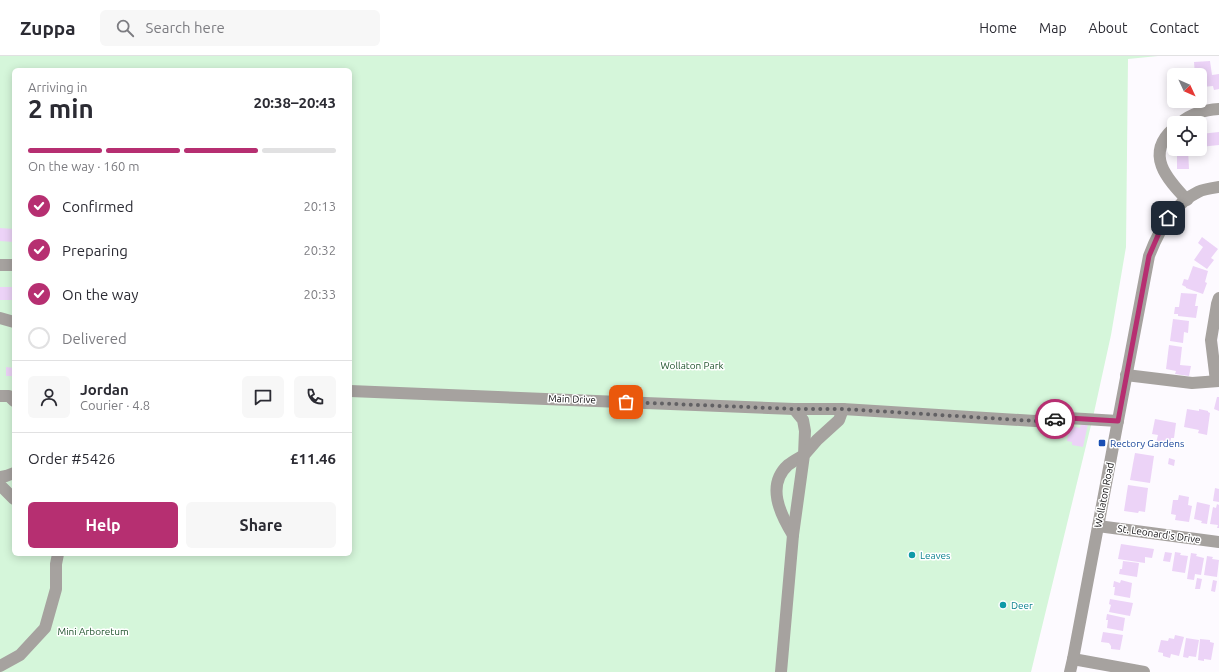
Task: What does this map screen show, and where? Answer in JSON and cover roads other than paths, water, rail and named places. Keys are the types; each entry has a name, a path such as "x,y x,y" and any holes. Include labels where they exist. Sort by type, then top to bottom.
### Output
{"street":[{"path":"1190,116 1203,111 1219,109"},
{"path":"1167,137 1160,150 1162,170 1187,200"},
{"name":"Wollaton Road","path":"1070,672 1149,256 1163,226 1174,212 1199,191 1219,187"},
{"path":"0,266 12,265"},
{"path":"1126,375 1192,383 1218,381 1211,340 1219,298"},
{"path":"0,318 12,321"},
{"name":"Main Drive","path":"352,391 794,409 843,409 1035,421 1068,418 1118,421"},
{"path":"0,396 9,396 12,399"},
{"path":"781,672 793,535 804,455 805,431 803,420 794,409"},
{"path":"793,535 785,523 776,499 778,479 788,465 804,455 817,440 839,420 843,409"},
{"path":"0,477 12,474"},
{"path":"0,485 12,497"},
{"name":"St. Leonard's Drive","path":"1098,526 1219,542"},
{"path":"0,666 20,655 45,628 56,589 55,557"},
{"path":"1073,659 1144,672"}],"place":[{"name":"Rectory Gardens","path":"1102,443"},
{"name":"Leaves","path":"912,555"},
{"name":"Deer","path":"1003,605"}],"park label":[{"name":"Wollaton Park","path":"692,365"},
{"name":"Mini Arboretum","path":"93,631"}]}
